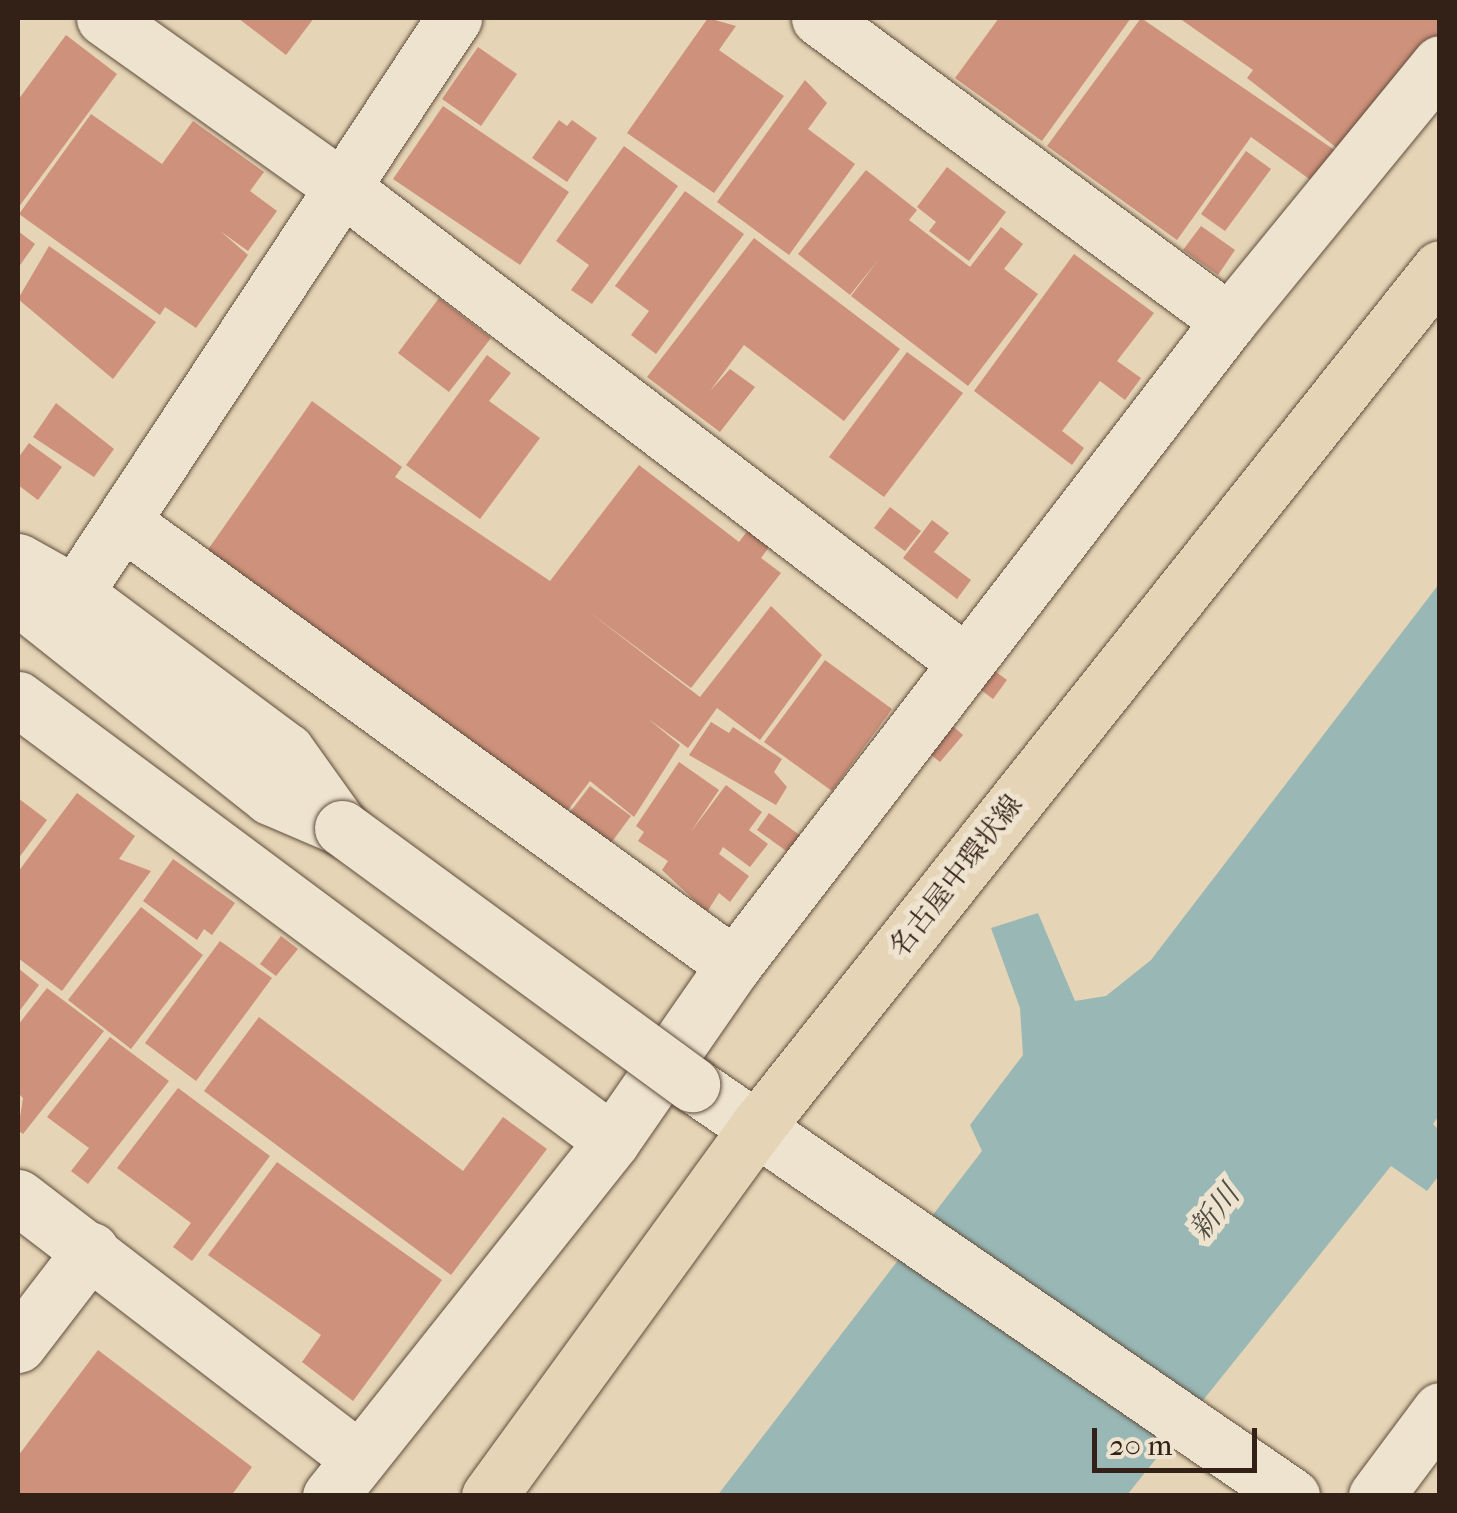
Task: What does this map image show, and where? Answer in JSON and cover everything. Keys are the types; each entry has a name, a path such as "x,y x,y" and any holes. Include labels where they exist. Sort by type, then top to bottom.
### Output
{"main road":[{"name":"名古屋中環状線","path":"489,1496 776,1142 1440,268"}],"street":[{"path":"104,18 343,188 965,662"},
{"path":"18,676 48,606 124,522 454,18"},
{"path":"819,18 1228,321"},
{"path":"18,1197 91,1250 345,1477 612,1141 734,965 1228,321 1440,63"},
{"path":"124,522 734,965"},
{"path":"18,561 48,606 108,644 270,796 342,828 692,1084 1292,1496"},
{"path":"18,698 612,1141"},
{"path":"18,1346 91,1250"},
{"path":"1376,1496 1440,1410"}],"water":[{"name":"新川","path":"1439,584 1440,1114 1433,1124 1439,1130 1440,1174 1427,1191 1391,1166 1127,1495 717,1496 982,1151 970,1125 1023,1055 1020,1008 991,928 1038,913 1075,1001 1106,996 1151,960"}],"building":[{"path":"238,18 314,18 286,55"},
{"path":"708,18 736,26 719,50 784,96 714,193 627,133"},
{"path":"999,18 1131,18 1042,141 955,78"},
{"path":"1141,18 1349,160 1326,191 1251,137 1177,240 1047,146"},
{"path":"1179,18 1440,18 1440,33 1346,155 1247,78 1253,70"},
{"path":"66,35 117,74 18,208 18,100"},
{"path":"478,47 517,74 481,126 442,99"},
{"path":"805,80 827,103 808,129 855,164 789,255 717,202"},
{"path":"443,106 569,192 520,265 393,179"},
{"path":"91,114 162,164 193,121 264,172 250,191 277,211 248,251 220,231 248,255 196,328 165,307 160,315 19,214"},
{"path":"559,120 567,126 572,120 597,138 567,182 532,158"},
{"path":"624,146 678,186 592,304 571,290 589,265 556,241"},
{"path":"1246,151 1271,169 1225,231 1201,214"},
{"path":"947,167 1006,212 969,261 929,231 936,222 917,207"},
{"path":"866,170 917,210 909,220 970,267 1001,227 1023,244 1004,269 1038,294 968,386 851,296 879,259 850,295 798,254"},
{"path":"685,191 744,234 656,354 631,335 649,311 615,286"},
{"path":"1201,226 1235,250 1218,275 1183,250"},
{"path":"18,231 35,244 18,268"},
{"path":"754,238 900,349 844,421 744,345 710,391 730,369 755,387 720,432 647,377"},
{"path":"49,246 156,322 113,379 18,299"},
{"path":"1074,254 1154,313 1117,361 1141,378 1125,400 1100,381 1062,431 1084,448 1072,465 974,391"},
{"path":"439,298 491,338 449,392 398,353"},
{"path":"907,352 963,393 884,497 829,457"},
{"path":"487,355 511,373 489,401 540,438 480,519 406,465"},
{"path":"312,401 402,467 395,477 550,581 639,465 739,542 748,530 769,547 761,558 781,573 691,688 585,609 700,697 771,606 822,655 760,740 717,708 688,748 647,718 680,745 634,817 590,781 565,814 207,551"},
{"path":"56,403 114,449 94,477 33,437"},
{"path":"29,443 62,467 38,500 18,485 18,458"},
{"path":"890,507 921,531 905,551 874,528"},
{"path":"932,520 949,533 934,552 971,580 957,599 903,558"},
{"path":"825,660 892,709 832,791 764,742"},
{"path":"992,669 1007,680 993,699 977,687"},
{"path":"711,722 729,733 733,727 782,759 774,772 787,787 776,805 689,755"},
{"path":"948,722 963,735 940,762 925,750"},
{"path":"679,762 719,790 690,833 726,785 762,812 749,830 768,844 750,867 723,847 719,854 749,876 730,902 719,893 707,912 662,870 668,861 638,841 644,832 636,826"},
{"path":"590,786 631,816 608,847 567,816"},
{"path":"77,793 135,836 119,859 151,871 62,991 18,958 18,872"},
{"path":"18,798 47,820 18,859"},
{"path":"769,813 801,836 789,853 757,830"},
{"path":"173,859 235,903 212,935 204,929 197,940 143,901"},
{"path":"141,907 203,955 131,1049 68,1000"},
{"path":"281,936 298,949 276,976 260,964"},
{"path":"220,941 272,978 196,1081 145,1043"},
{"path":"18,968 39,985 18,1013"},
{"path":"47,988 104,1031 23,1134 18,1130 23,1098 18,1093 18,1025"},
{"path":"259,1017 463,1171 503,1117 547,1149 451,1275 204,1091"},
{"path":"110,1037 169,1081 88,1184 71,1171 89,1148 47,1117"},
{"path":"178,1088 270,1156 192,1261 173,1247 191,1223 117,1168"},
{"path":"277,1162 442,1280 353,1401 302,1362 321,1335 208,1255"},
{"path":"98,1350 252,1467 231,1496 18,1496 18,1456"}]}
